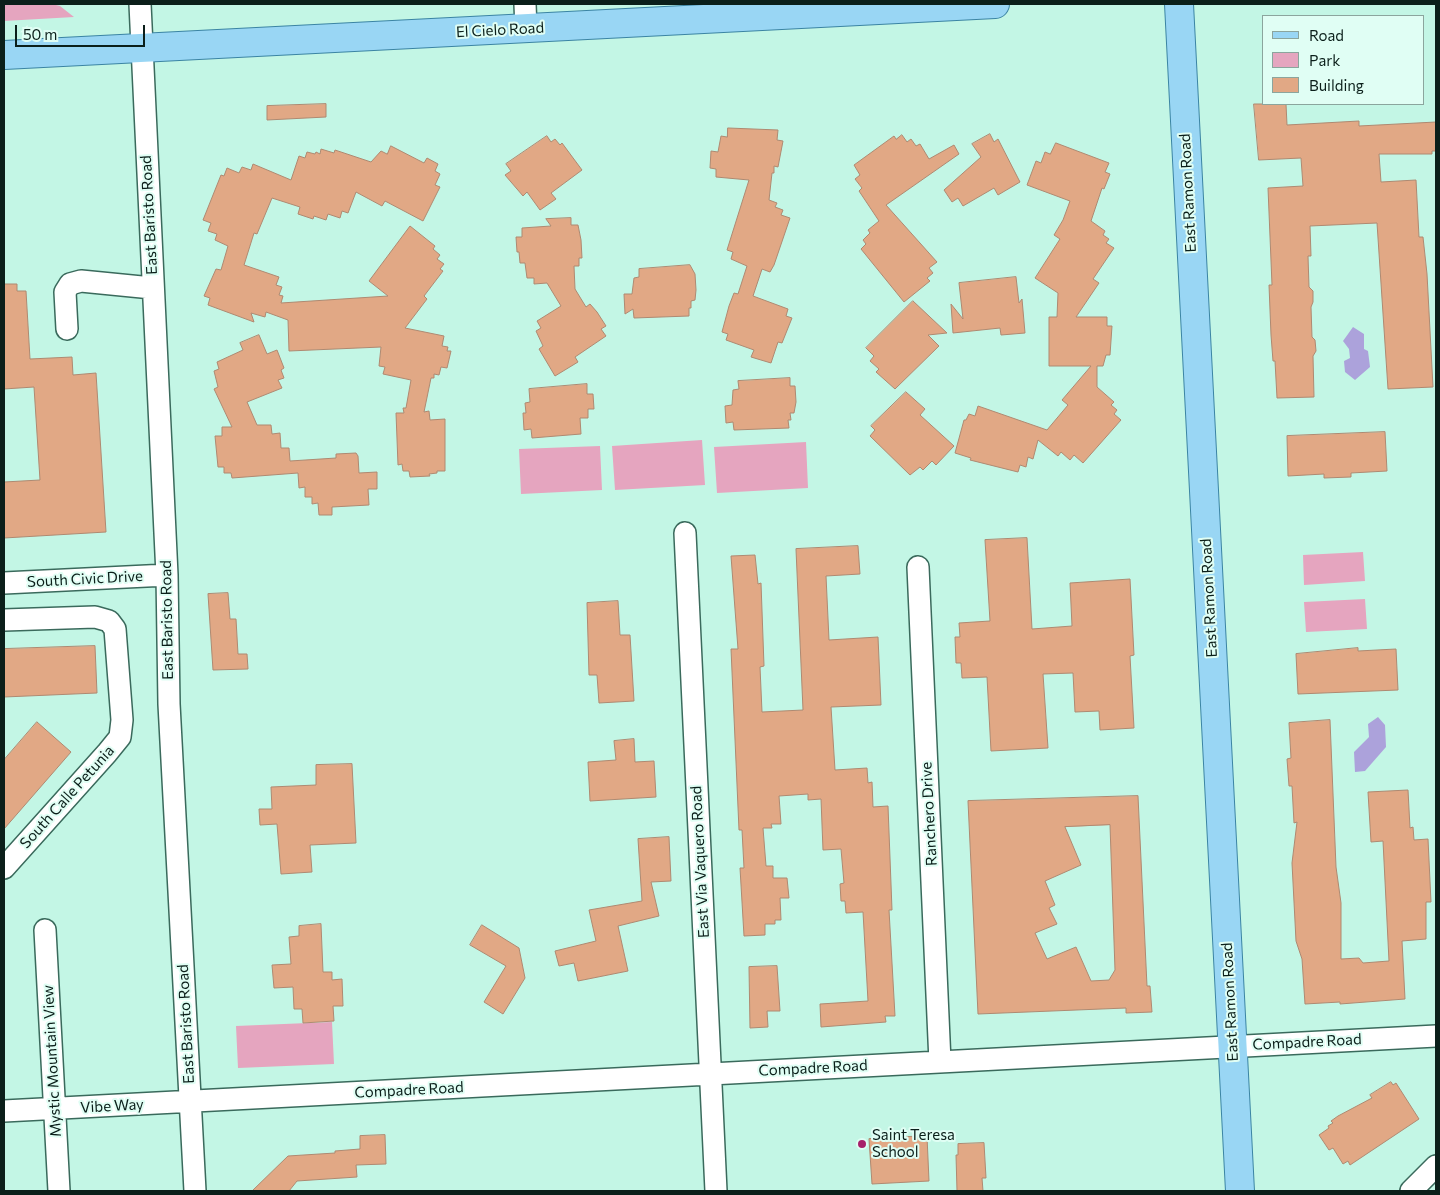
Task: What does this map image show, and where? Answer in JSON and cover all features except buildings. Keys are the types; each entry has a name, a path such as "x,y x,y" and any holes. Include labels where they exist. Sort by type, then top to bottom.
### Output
{"main road":[{"name":"El Cielo Road","path":"4,55 141,48 525,16 995,4"},
{"name":"East Ramon Road","path":"1179,4 1240,1191"}],"street":[{"name":"East Baristo Road","path":"140,4 167,575 168,704 195,1191"},
{"path":"68,329 65,292 70,284 81,281 152,288"},
{"name":"East Via Vaquero Road","path":"685,533 716,1191"},
{"name":"Ranchero Drive","path":"918,566 940,1062"},
{"name":"South Civic Drive","path":"4,583 167,575"},
{"name":"South Calle Petunia","path":"4,620 95,617 109,621 115,629 122,720 120,737 108,753 4,868"},
{"name":"Mystic Mountain View","path":"45,930 59,1191"},
{"name":"Compadre Road","path":"190,1102 1436,1036"},
{"name":"Vibe Way","path":"4,1111 190,1102"},
{"path":"1411,1191 1436,1166"}],"green space":[{"path":"4,4 52,4 60,6 74,17 4,21"},
{"path":"702,440 705,485 615,490 612,446"},
{"path":"806,442 808,488 717,493 714,447"},
{"path":"600,446 602,490 521,494 519,449"},
{"path":"1363,552 1365,581 1304,585 1303,555"},
{"path":"1365,599 1367,629 1306,632 1304,602"},
{"path":"332,1022 334,1064 238,1068 236,1026"}],"shaded area":[{"path":"1353,327 1364,334 1364,349 1368,351 1370,367 1355,380 1345,372 1344,361 1350,358 1349,349 1343,341"},
{"path":"1378,717 1385,725 1386,747 1365,771 1355,772 1354,752 1369,737 1368,724"}],"place":[{"name":"Saint Teresa School","path":"862,1144"}]}
